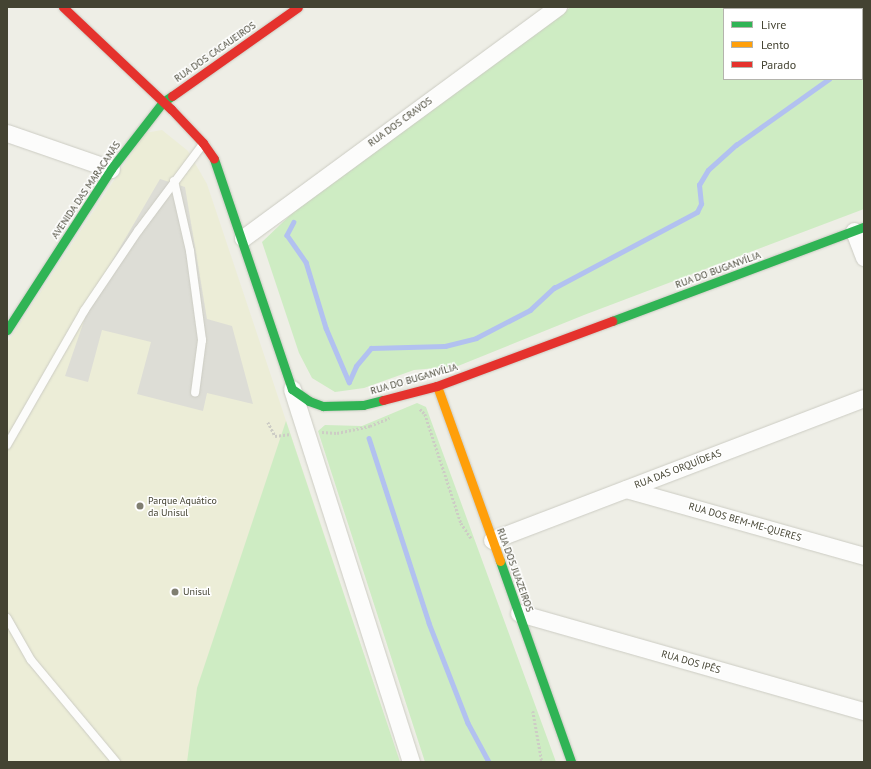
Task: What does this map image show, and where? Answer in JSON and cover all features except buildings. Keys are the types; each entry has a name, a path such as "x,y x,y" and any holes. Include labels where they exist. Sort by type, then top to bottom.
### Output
{"street":[{"path":"63,7 164,102 203,143 223,178 306,432 410,762"},
{"name":"RUA DOS CACAUEIROS","path":"164,102 298,7"},
{"name":"RUA DOS CRAVOS","path":"243,238 558,7"},
{"name":"AVENIDA DAS MARACANÃS","path":"7,330 111,169 164,102"},
{"path":"7,133 111,169"},
{"path":"859,229 864,257"},
{"name":"RUA DO BUGANVÍLIA","path":"292,389 309,401 337,407 363,405 437,386 859,229"},
{"name":"RUA DOS JUAZEIROS","path":"437,386 485,541 519,613 571,762"},
{"name":"RUA DAS ORQUÍDEAS","path":"485,541 864,398"},
{"name":"RUA DOS BEM-ME-QUERES","path":"626,489 864,556"},
{"name":"RUA DOS IPÊS","path":"519,613 864,711"}],"lane":[{"path":"7,444 84,311 174,181 203,143"},
{"path":"174,181 190,251 202,340 195,393"},
{"path":"7,618 31,660 116,762"}],"path":[{"path":"415,409 420,409 425,414 461,524 467,535 485,541"},
{"path":"268,422 275,436 306,432 337,433 370,426 390,418"},
{"path":"533,708 542,762"}],"shaded area":[{"name":"Unisul","path":"162,130 188,151 207,184 400,762 7,762 7,343 145,133"},
{"path":"160,179 185,187 207,319 232,326 253,404 207,393 203,411 137,394 151,342 102,330 88,382 65,376 94,292"}],"green space":[{"path":"571,7 864,7 864,209 584,315 458,366 414,370 364,388 335,392 312,378 299,353 262,242 304,202"},
{"path":"417,403 426,407 556,762 425,762 318,431 325,425 362,426"},
{"path":"286,421 400,762 187,762 197,688"}],"waterway":[{"path":"349,382 356,366 371,348 445,346 476,338 530,310 554,288 697,212 701,204 699,185 708,170 736,145 828,80"},
{"path":"294,222 287,235 306,262 326,328 349,382"},
{"path":"369,438 429,623 468,723 489,762"}],"traffic: fast":[{"path":"7,330 111,169 163,102 172,96"},
{"path":"214,159 292,389 309,401 323,406 363,405 383,400"},
{"path":"612,321 864,227"},
{"path":"500,561 571,762"}],"traffic: slow":[{"path":"437,386 500,561"}],"traffic: jam":[{"path":"63,7 171,109 203,143 214,159"},
{"path":"172,96 298,7"},
{"path":"383,400 437,386 612,321"}],"place":[{"name":"Parque Aquático da Unisul","path":"140,506"},
{"name":"Unisul","path":"175,592"}]}
